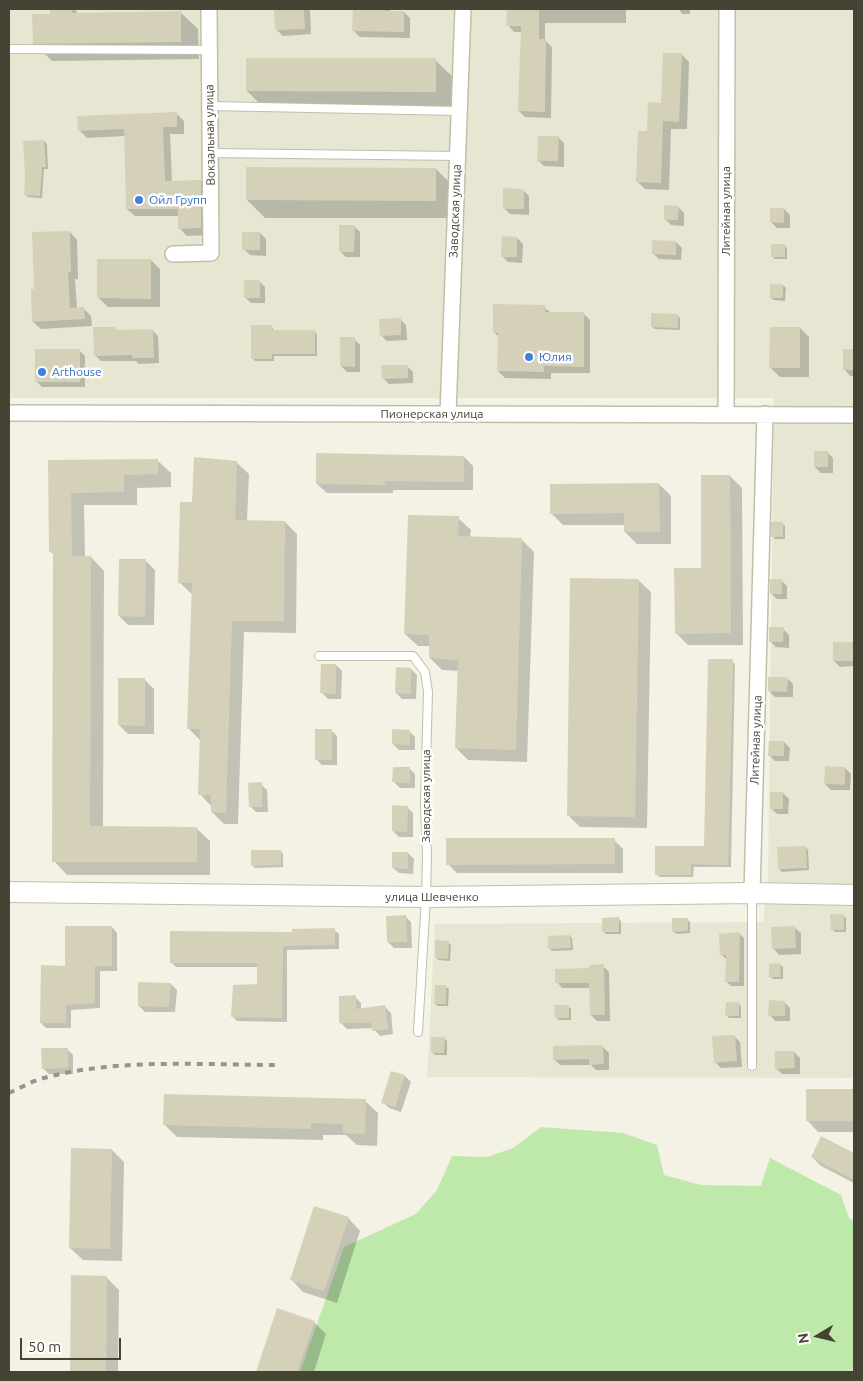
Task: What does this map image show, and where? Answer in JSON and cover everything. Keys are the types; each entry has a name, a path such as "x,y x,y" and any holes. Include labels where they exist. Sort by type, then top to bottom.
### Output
{"street":[{"name":"Вокзальная улица","path":"173,254 211,253 209,9"},
{"name":"Заводская улица","path":"448,414 463,9"},
{"name":"Литейная улица","path":"726,414 727,9"},
{"name":"Пионерская улица","path":"9,413 854,414"},
{"name":"Литейная улица","path":"752,893 765,414"},
{"name":"улица Шевченко","path":"9,892 426,897 752,893 854,895"}],"lane":[{"path":"9,49 209,50"},
{"path":"210,106 459,111"},
{"path":"210,153 458,156"},
{"name":"Заводская улица","path":"319,656 413,656 425,672 428,692 424,804 427,856 418,1032"},
{"name":"Литейная улица","path":"752,893 752,1066"}],"shaded area":[{"path":"9,9 854,9 854,1078 427,1077 435,924 763,922 768,880 774,398 9,398"}],"green space":[{"path":"541,1127 623,1133 657,1145 664,1175 701,1185 761,1186 770,1158 841,1195 849,1218 854,1220 854,1372 300,1372 344,1247 416,1214 437,1190 452,1156 487,1157 513,1148"}],"building":[{"path":"50,9 72,9 72,13 181,11 181,42 33,44 32,14 50,14"},
{"path":"274,9 304,9 305,29 275,30"},
{"path":"353,9 404,11 404,32 352,31"},
{"path":"507,9 539,9 539,39 546,39 545,112 518,111 521,26 506,26"},
{"path":"663,53 682,53 679,122 663,121 661,183 636,182 638,131 647,131 648,102 661,103"},
{"path":"246,58 436,58 436,92 246,91"},
{"path":"177,112 177,127 163,127 165,181 201,180 201,228 178,229 178,209 126,209 124,129 78,131 77,116"},
{"path":"538,136 559,136 558,161 537,161"},
{"path":"44,140 46,167 42,167 40,196 24,195 23,141"},
{"path":"246,167 436,168 436,201 246,200"},
{"path":"503,188 524,189 524,209 503,209"},
{"path":"664,205 679,206 678,220 664,220"},
{"path":"770,208 784,208 784,223 770,222"},
{"path":"339,225 355,225 354,252 339,252"},
{"path":"70,231 71,272 68,272 70,308 84,307 85,319 32,322 31,289 34,289 32,232"},
{"path":"242,232 260,232 260,250 242,250"},
{"path":"502,236 517,237 517,257 501,257"},
{"path":"652,240 676,241 676,255 652,254"},
{"path":"771,244 785,244 785,257 771,257"},
{"path":"97,259 151,259 151,299 97,298"},
{"path":"244,280 260,280 260,298 244,298"},
{"path":"770,284 783,284 783,298 770,298"},
{"path":"493,304 545,305 545,312 584,312 584,367 544,366 544,372 497,371 498,333 493,332"},
{"path":"651,313 678,314 678,328 651,327"},
{"path":"401,318 401,335 380,336 379,319"},
{"path":"251,325 272,325 272,330 315,330 315,354 272,354 272,359 251,359"},
{"path":"93,327 115,327 115,330 153,329 154,358 132,358 132,355 94,356"},
{"path":"770,327 800,327 800,368 769,368"},
{"path":"340,337 355,337 355,367 340,366"},
{"path":"35,349 80,349 80,382 35,382"},
{"path":"843,349 854,349 854,370 843,370"},
{"path":"381,365 408,365 408,378 382,379"},
{"path":"814,451 828,451 828,467 814,467"},
{"path":"316,453 464,456 464,482 385,481 385,485 316,484"},
{"path":"194,457 237,461 235,520 285,521 284,621 232,621 226,813 211,812 211,795 198,795 200,729 187,729 192,583 178,583 180,502 192,502"},
{"path":"158,459 158,474 124,475 124,492 71,493 72,556 91,556 90,826 197,827 197,862 52,862 53,552 49,552 48,460"},
{"path":"701,475 730,475 731,633 675,634 674,568 701,568"},
{"path":"659,483 660,532 624,532 624,513 550,514 550,484"},
{"path":"408,515 459,516 458,536 522,538 516,750 455,748 458,660 429,658 429,635 404,634"},
{"path":"771,522 783,522 783,537 771,537"},
{"path":"119,559 146,559 145,617 118,616"},
{"path":"570,578 639,579 635,817 567,816"},
{"path":"770,579 782,579 782,594 770,594"},
{"path":"769,627 784,627 783,642 769,642"},
{"path":"833,642 853,642 854,661 833,661"},
{"path":"708,659 733,659 728,865 691,864 691,875 655,875 655,846 704,846"},
{"path":"321,664 336,664 336,694 320,693"},
{"path":"396,667 411,668 411,694 395,693"},
{"path":"768,677 788,677 787,692 768,691"},
{"path":"118,678 145,678 145,726 118,725"},
{"path":"315,729 332,729 332,760 315,760"},
{"path":"392,729 410,730 410,745 392,744"},
{"path":"769,741 784,741 784,756 768,756"},
{"path":"825,766 845,767 845,785 824,784"},
{"path":"393,767 410,767 410,783 392,782"},
{"path":"262,782 262,807 249,807 248,783"},
{"path":"770,792 783,792 783,809 770,809"},
{"path":"392,805 408,806 407,832 392,831"},
{"path":"446,838 615,838 615,864 446,865"},
{"path":"806,846 807,868 778,869 777,847"},
{"path":"251,850 281,850 281,865 251,866"},
{"path":"392,852 408,852 408,869 392,868"},
{"path":"830,914 844,914 844,930 831,930"},
{"path":"406,915 407,942 387,942 386,916"},
{"path":"619,917 619,932 602,932 602,918"},
{"path":"672,918 688,918 688,931 672,932"},
{"path":"65,926 112,926 112,966 95,966 95,1003 66,1005 66,1023 40,1023 41,965 65,966"},
{"path":"795,926 796,948 772,949 771,927"},
{"path":"335,928 335,945 283,946 282,1018 231,1017 233,985 257,984 257,963 170,963 170,931 292,932 292,929"},
{"path":"740,932 739,982 725,982 726,955 720,955 719,934"},
{"path":"570,935 571,948 548,949 548,936"},
{"path":"435,940 449,941 448,959 435,958"},
{"path":"780,963 781,977 769,977 769,964"},
{"path":"604,964 605,1015 590,1015 589,983 555,983 555,969 589,968 589,965"},
{"path":"138,982 171,983 169,1007 138,1006"},
{"path":"435,985 446,985 446,1004 434,1004"},
{"path":"356,995 356,1009 385,1005 388,1029 372,1031 371,1023 339,1023 339,996"},
{"path":"769,1000 785,1001 785,1016 768,1016"},
{"path":"726,1002 739,1002 739,1016 725,1016"},
{"path":"554,1005 569,1005 569,1018 555,1018"},
{"path":"735,1035 737,1061 714,1063 712,1036"},
{"path":"431,1037 445,1037 444,1053 431,1053"},
{"path":"603,1045 604,1064 589,1065 589,1059 553,1060 553,1046"},
{"path":"41,1048 68,1048 68,1068 42,1069"},
{"path":"775,1051 794,1051 795,1068 775,1069"},
{"path":"391,1071 405,1075 395,1107 381,1103"},
{"path":"806,1089 854,1089 854,1121 806,1121"},
{"path":"164,1094 366,1099 365,1134 343,1133 343,1124 311,1123 311,1129 163,1125"},
{"path":"821,1136 854,1153 854,1180 811,1157"},
{"path":"71,1148 112,1149 110,1249 69,1248"},
{"path":"314,1206 349,1217 324,1291 290,1280"},
{"path":"71,1275 107,1276 106,1372 70,1372"},
{"path":"277,1308 315,1321 297,1372 256,1372"}],"railway":[{"path":"9,1093 44,1078 101,1068 160,1064 279,1065"}],"place":[{"name":"Ойл Групп","path":"139,200"},
{"name":"Юлия","path":"529,357"},
{"name":"Arthouse","path":"42,372"}]}
